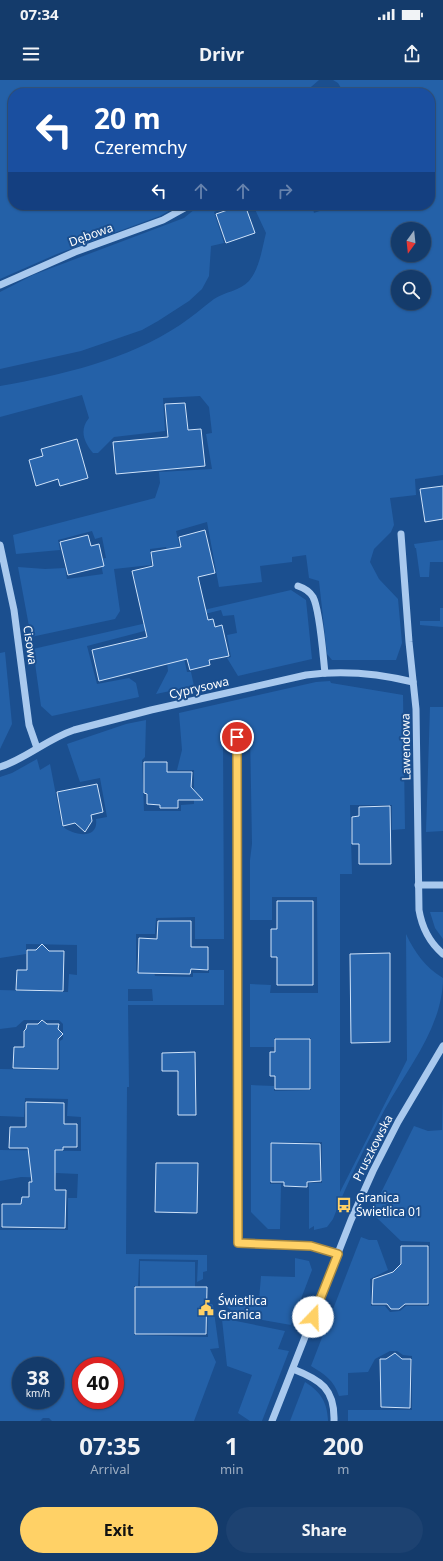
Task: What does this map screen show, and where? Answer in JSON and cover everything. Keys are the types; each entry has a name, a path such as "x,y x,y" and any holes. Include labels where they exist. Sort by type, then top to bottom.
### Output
{"street":[{"name":"Dębowa","path":"0,285 75,252 163,220 181,210"},
{"name":"Lawendowa","path":"401,534 418,746 419,910 424,929 432,943 443,954"},
{"name":"Cisowa","path":"0,545 14,610 29,725 37,748"},
{"path":"298,586 308,591 313,598 316,609 325,673"},
{"name":"Cyprysowa","path":"0,767 63,734 151,710 325,673 362,672 413,682"},
{"path":"237,737 238,1243 311,1246 338,1254"},
{"path":"418,885 443,884"},
{"name":"Pruszkowska","path":"272,1421 338,1254 373,1171 398,1122 443,1046"},
{"path":"293,1369 318,1380 327,1389 334,1404 334,1421"}],"shaded area":[{"path":"0,80 319,80 310,88 8,88 8,210 170,210 160,216 57,254 0,279"},
{"path":"333,80 443,80 443,475 415,479 416,495 390,498 394,525 391,532 374,549 370,562 379,579 398,599 402,643 396,660 332,660 327,654 319,581 309,578 306,555 292,557 292,562 260,566 262,582 219,587 207,522 176,531 191,593 173,579 166,547 150,549 151,565 114,569 120,611 115,619 31,637 18,567 45,569 65,568 67,579 103,574 100,559 106,558 102,537 95,539 92,531 58,540 60,550 16,554 13,535 155,498 160,483 159,472 212,469 206,434 212,433 209,407 200,396 163,398 165,431 114,437 98,453 93,453 87,445 83,431 89,418 82,395 0,417 0,386 70,371 116,357 138,348 180,325 214,299 241,287 249,281 256,270 266,233 255,210 313,210 314,213 322,210 435,210 435,88 341,88 338,83"},
{"path":"194,210 219,210 214,212 224,243 211,246 209,276 202,289 189,301 142,330 81,351 0,369 0,292 33,275 184,218"},
{"path":"443,540 443,562 430,562 429,577 420,577 416,548 414,544"},
{"path":"291,590 306,600 312,659 238,676 227,658 231,657 227,635 237,633 234,615 223,616 221,610 176,621 187,672 191,672 194,686 156,694 168,671 164,635 156,628 87,646 97,684 129,678 136,683 139,697 52,716 41,706 33,649"},
{"path":"440,608 443,608 443,627 420,625 420,621 440,621"},
{"path":"5,652 12,724 0,749 0,653"},
{"path":"330,681 331,683 403,695 405,829 392,830 392,805 350,805 352,874 340,874 340,1192 407,1060 406,934 421,959 443,978 437,1013 423,1046 385,1109 358,1163 333,1219 327,1227 314,1230 314,1226 309,1229 309,1183 322,1183 322,1142 270,1143 270,1184 281,1184 280,1229 268,1229 251,1212 251,1085 274,1086 274,1091 311,1090 311,1038 274,1038 274,1047 250,1047 250,984 271,985 270,993 318,993 317,897 272,897 272,920 250,920 250,860 252,844 250,731 223,733 224,939 195,939 195,917 156,918 155,934 136,934 136,971 154,972 155,976 193,977 193,973 209,973 209,970 224,970 224,1005 128,1005 129,1087 127,1087 126,1254 207,1255 207,1271 203,1272 203,1279 197,1282 198,1260 139,1259 138,1286 134,1286 134,1335 208,1337 207,1301 213,1305 219,1348 210,1349 216,1362 194,1421 52,1421 49,1418 43,1418 40,1421 0,1421 0,1230 68,1230 68,1198 77,1198 78,1174 56,1173 55,1178 21,1177 0,1181 0,1150 81,1151 81,1117 67,1116 68,1099 25,1098 24,1117 0,1116 0,1069 60,1070 60,1041 63,1039 63,1024 59,1020 24,1020 16,1027 0,1029 0,990 68,992 69,974 77,975 77,945 26,944 26,954 0,958 0,777 12,773 37,759 40,770 50,764 62,826 78,834 89,833 93,831 96,826 96,819 107,817 100,778 80,782 67,744 126,724 146,720 145,757 142,760 144,811 181,811 181,805 194,804 194,770 177,770 182,750 179,713 316,682","holes":["128,989 152,989 153,1001 128,1001"]},
{"path":"430,707 443,707 443,831 426,832"},
{"path":"430,912 443,912 443,939 435,928"},
{"path":"443,1087 443,1421 348,1421 348,1410 412,1410 412,1356 403,1355 397,1351 390,1351 375,1359 368,1372 348,1373 348,1395 339,1396 337,1390 331,1382 311,1366 361,1237 369,1240 377,1240 388,1270 370,1279 371,1306 385,1306 390,1312 400,1311 406,1306 429,1306 430,1242 401,1241 377,1218 370,1215 414,1126 428,1131 442,1130"},
{"path":"295,1258 309,1261 312,1270 291,1325 239,1316 216,1299 259,1300 261,1276 295,1277"},
{"path":"140,1261 195,1262 195,1287 140,1286"},
{"path":"221,1310 236,1321 285,1331 278,1349 289,1351 262,1421 250,1421 238,1413 252,1375 227,1366"},
{"path":"305,1382 319,1394 325,1403 328,1421 290,1421"}],"building":[{"path":"228,210 247,210 255,233 226,243 216,214"},
{"path":"185,403 188,430 201,429 205,466 116,474 113,442 168,437 165,404"},
{"path":"77,439 88,478 60,486 58,479 36,486 29,460 43,456 41,449"},
{"path":"443,486 443,519 425,522 420,489"},
{"path":"205,530 215,573 198,577 208,620 213,619 215,627 222,625 229,656 209,660 210,665 190,670 187,659 99,681 92,650 147,637 132,571 153,566 151,552 181,547 179,537"},
{"path":"88,535 91,546 99,544 104,566 68,575 60,542"},
{"path":"144,762 167,762 167,772 192,772 191,787 203,800 178,800 178,808 160,808 160,805 147,804 147,794 144,793"},
{"path":"97,784 103,812 91,815 92,821 85,832 75,823 63,826 57,792"},
{"path":"390,806 391,864 359,864 359,844 352,844 352,817 359,816 359,807"},
{"path":"277,901 313,901 313,985 277,985 277,957 271,957 271,929 277,929"},
{"path":"158,921 191,921 191,947 208,947 208,970 191,969 190,974 138,973 139,938 157,939"},
{"path":"42,944 49,951 64,951 63,991 16,990 17,970 27,970 27,950 36,950"},
{"path":"390,953 390,1042 351,1043 350,954"},
{"path":"42,1020 47,1024 59,1024 58,1029 63,1034 58,1039 58,1069 13,1068 14,1047 24,1047 24,1031 27,1024 38,1024"},
{"path":"275,1039 310,1039 310,1089 275,1089 275,1076 270,1076 270,1052 275,1052"},
{"path":"195,1052 196,1115 178,1115 178,1071 162,1071 162,1053"},
{"path":"26,1102 64,1103 64,1124 77,1124 77,1147 63,1147 63,1150 55,1150 55,1190 66,1190 65,1228 2,1227 2,1204 21,1204 22,1197 29,1197 29,1182 32,1182 28,1148 9,1148 10,1127 26,1127"},
{"path":"271,1143 320,1144 321,1181 307,1182 307,1187 284,1186 284,1182 271,1182"},
{"path":"156,1163 198,1163 197,1213 155,1212"},
{"path":"401,1246 428,1246 428,1304 405,1304 399,1309 391,1309 387,1304 372,1304 373,1279 393,1272 401,1264"},
{"path":"135,1287 207,1287 206,1334 135,1334"},
{"path":"395,1353 402,1359 411,1359 410,1408 381,1407 380,1359 386,1359"}],"place":[{"name":"Granica Świetlica 01","path":"344,1205"},
{"name":"Świetlica Granica","path":"206,1308"}],"route":[{"path":"237,737 238,1243 311,1246 338,1254 313,1317"}]}
